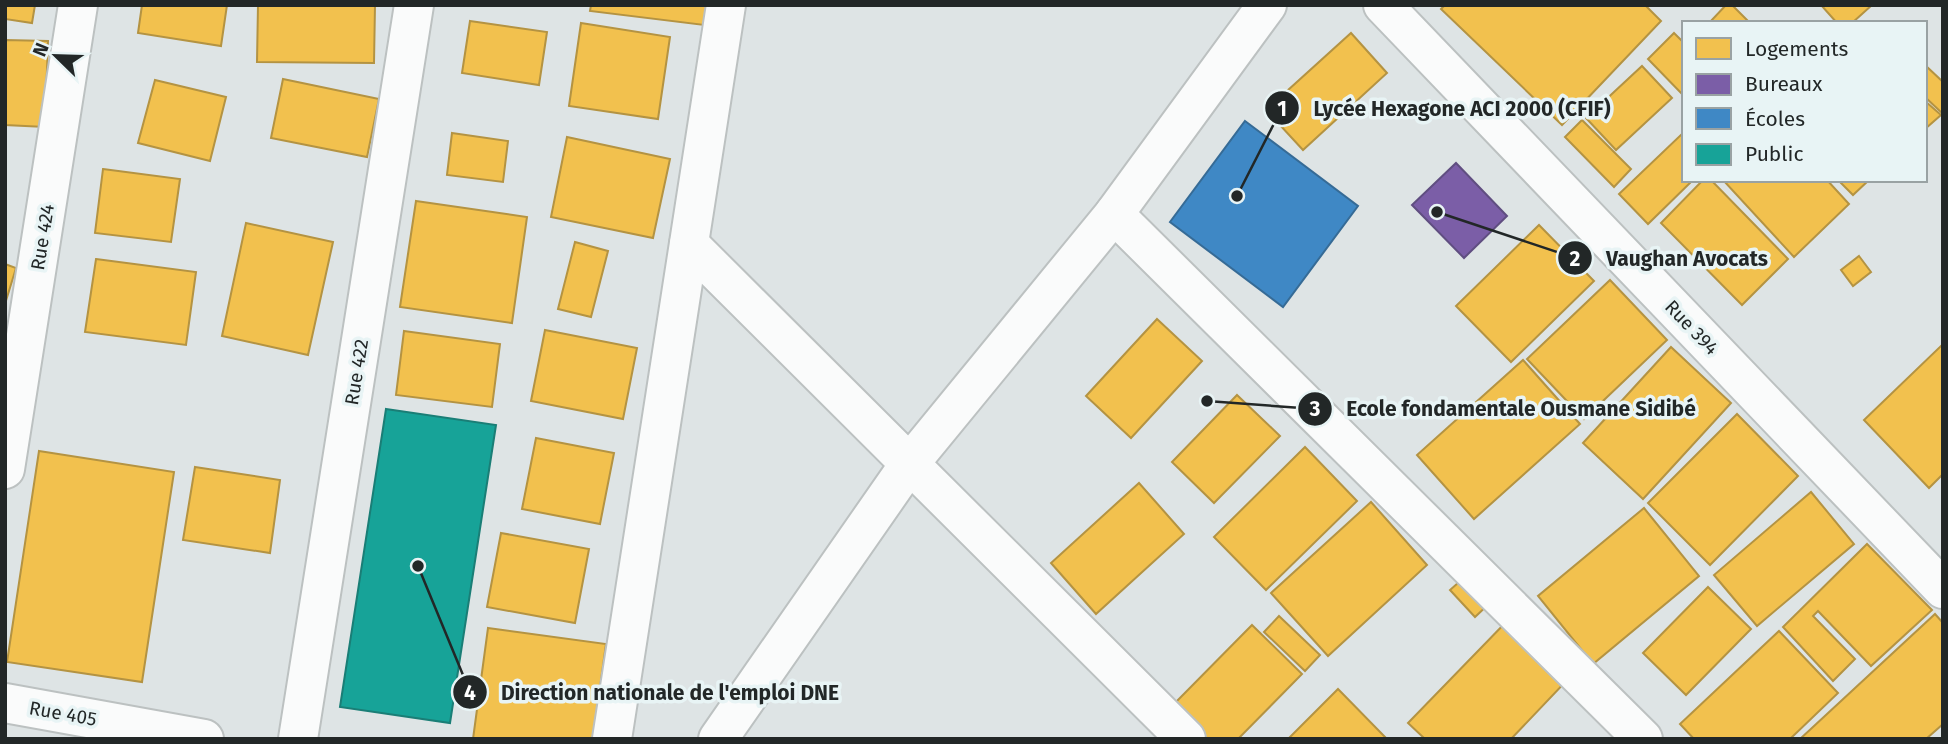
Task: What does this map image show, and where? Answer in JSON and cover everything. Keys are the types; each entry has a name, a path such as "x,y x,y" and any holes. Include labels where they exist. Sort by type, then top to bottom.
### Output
{"street":[{"name":"Rue 424","path":"5,469 78,5"},
{"name":"Rue 422","path":"298,739 414,5"},
{"path":"612,739 726,5"},
{"path":"718,739 910,463 1114,214 1267,5"},
{"name":"Rue 394","path":"1383,5 1943,589"},
{"path":"1114,214 1643,739"},
{"path":"689,244 1186,739"},
{"name":"Rue 405","path":"5,703 75,727 204,739"}],"building: Logements":[{"path":"5,5 35,5 32,23 5,19"},
{"path":"142,5 227,5 221,46 138,33"},
{"path":"258,5 375,5 374,63 257,62"},
{"path":"591,5 707,5 704,25 590,11"},
{"path":"1445,5 1645,5 1661,21 1562,125 1441,9"},
{"path":"1726,5 1732,5 1748,21 1711,21"},
{"path":"1821,5 1872,5 1854,21 1835,21"},
{"path":"470,21 547,32 539,85 462,73"},
{"path":"581,23 670,37 658,119 569,106"},
{"path":"1351,33 1387,73 1303,150 1266,110"},
{"path":"1674,33 1682,41 1682,94 1648,59"},
{"path":"5,40 48,41 45,127 5,125"},
{"path":"1642,66 1672,98 1616,150 1586,118"},
{"path":"1927,67 1943,82 1943,114 1927,99"},
{"path":"283,79 379,99 367,157 271,138"},
{"path":"155,80 226,97 210,161 138,143"},
{"path":"1927,103 1941,115 1927,127"},
{"path":"1582,120 1631,169 1614,187 1565,137"},
{"path":"452,133 508,141 503,182 447,175"},
{"path":"1682,134 1682,182 1691,182 1648,224 1619,194"},
{"path":"567,137 670,159 653,238 551,217"},
{"path":"103,169 180,179 171,242 95,233"},
{"path":"1701,182 1713,182 1788,259 1742,305 1661,223"},
{"path":"1725,182 1829,182 1849,204 1794,257"},
{"path":"1840,182 1867,182 1853,195"},
{"path":"416,201 527,217 512,323 400,307"},
{"path":"246,223 333,242 308,355 222,336"},
{"path":"1539,225 1594,281 1511,362 1456,306"},
{"path":"575,242 608,251 591,317 558,309"},
{"path":"1859,256 1871,272 1853,286 1841,270"},
{"path":"96,259 196,272 186,345 85,332"},
{"path":"5,264 16,268 5,304"},
{"path":"1610,280 1667,340 1584,419 1527,359"},
{"path":"1157,319 1202,361 1131,438 1086,396"},
{"path":"545,330 637,348 623,419 531,401"},
{"path":"404,331 500,344 492,407 396,395"},
{"path":"1943,344 1943,474 1929,488 1864,420"},
{"path":"1671,347 1731,403 1643,499 1583,443"},
{"path":"1523,360 1580,424 1474,519 1417,455"},
{"path":"1237,395 1280,436 1214,503 1172,462"},
{"path":"1737,414 1798,476 1710,565 1648,503"},
{"path":"536,438 614,453 600,524 522,509"},
{"path":"1305,447 1357,501 1266,590 1214,537"},
{"path":"39,451 174,472 142,682 7,662"},
{"path":"195,467 280,480 270,553 183,540"},
{"path":"1139,483 1184,534 1096,614 1051,563"},
{"path":"1811,492 1854,544 1757,626 1714,575"},
{"path":"1371,502 1427,565 1328,656 1271,593"},
{"path":"1644,508 1699,576 1593,664 1538,596"},
{"path":"501,533 589,549 575,623 487,607"},
{"path":"1867,544 1932,610 1871,666 1818,611 1813,616 1855,659 1833,681 1783,627"},
{"path":"1467,575 1491,602 1475,617 1450,590"},
{"path":"1708,587 1751,629 1686,695 1643,653"},
{"path":"1935,614 1943,623 1943,724 1926,739 1800,739"},
{"path":"1279,616 1320,655 1305,671 1264,632"},
{"path":"1510,618 1570,677 1511,739 1425,739 1408,723"},
{"path":"1252,625 1302,674 1238,739 1205,739 1172,706"},
{"path":"488,628 606,644 593,739 473,739"},
{"path":"1779,631 1838,693 1790,739 1694,739 1680,724"},
{"path":"1338,689 1387,739 1288,739"}],"building: Bureaux":[{"path":"1456,163 1507,216 1464,258 1412,205"}],"building: Écoles":[{"path":"1245,121 1358,206 1283,307 1170,222"}],"building: Public":[{"path":"386,409 496,425 450,723 340,707"}],"place":[{"name":"Lycée Hexagone ACI 2000 (CFIF)","path":"1237,196"},
{"name":"Vaughan Avocats","path":"1437,212"},
{"name":"Ecole fondamentale Ousmane Sidibé","path":"1207,401"},
{"name":"Direction nationale de l'emploi DNE","path":"418,566"}]}
